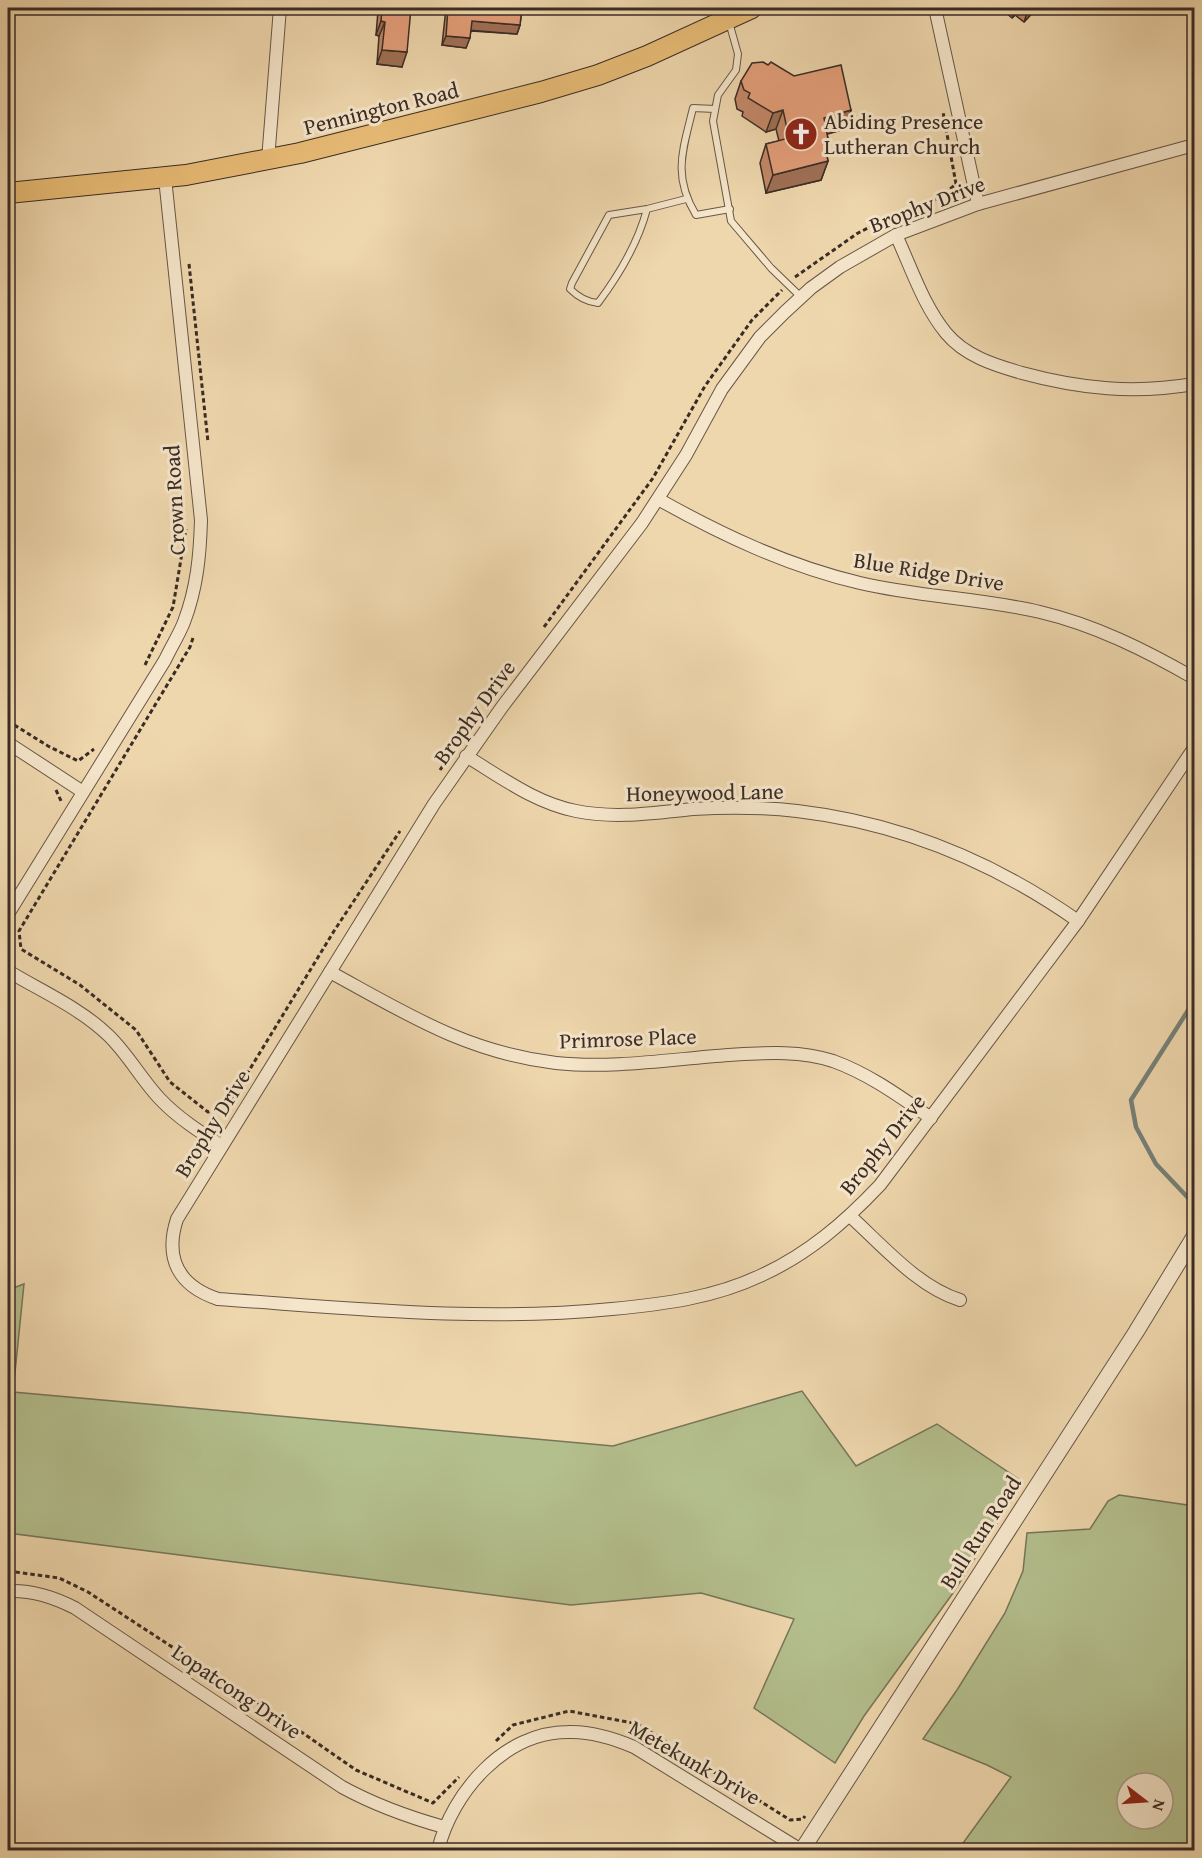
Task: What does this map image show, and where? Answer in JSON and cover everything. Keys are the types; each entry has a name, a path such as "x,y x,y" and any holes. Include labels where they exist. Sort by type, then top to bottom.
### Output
{"main road":[{"name":"Pennington Road","path":"8,193 165,178 268,160 541,92 598,75 647,56 752,8"}],"street":[{"path":"268,160 280,8"},
{"path":"935,8 978,204"},
{"name":"Brophy Drive","path":"1194,145 978,204 896,235 840,267 801,297 760,337 738,365 658,499 466,756 222,1146 177,1219 172,1233 175,1263 181,1275 202,1294 218,1299 448,1315 578,1312 658,1305 694,1299 728,1289 794,1259 824,1239 880,1185 1078,921 1194,748"},
{"name":"Crown Road","path":"8,914 165,660 183,624 195,588 201,520 165,178"},
{"path":"896,235 938,323 972,355 1003,368 1090,388 1132,390 1194,384"},
{"name":"Blue Ridge Drive","path":"658,499 748,546 803,567 859,583 904,592 999,604 1041,612 1122,639 1194,678"},
{"path":"8,743 83,792"},
{"name":"Honeywood Lane","path":"466,756 526,793 574,810 603,815 633,816 695,809 746,808 816,814 886,828 934,843 981,863 1017,881 1078,921"},
{"path":"8,971 83,1014 126,1054 158,1097 174,1114 222,1146"},
{"name":"Primrose Place","path":"330,972 425,1024 455,1038 493,1051 558,1063 598,1065 771,1052 803,1054 857,1071 882,1084 931,1118"},
{"path":"850,1216 922,1282 943,1295 960,1300"},
{"name":"Bull Run Road","path":"802,1851 1117,1362 1194,1237"},
{"name":"Lopatcong Drive","path":"8,1591 38,1593 58,1599 75,1608 342,1787 372,1803 408,1817 444,1827"},
{"name":"Metekunk Drive","path":"438,1851 444,1827 459,1799 473,1780 490,1764 509,1750 530,1740 553,1733 567,1732 590,1733 612,1738 634,1747 802,1851"}],"lane":[{"path":"728,18 738,54 736,70 718,94 713,121 731,221 771,268 801,297"},
{"path":"715,109 693,108 680,161 686,199 696,215 730,209"},
{"path":"647,209 640,235 598,303 578,297 570,289 572,283 609,215 647,209 686,199"}],"path":[{"path":"540,633 653,478 705,386 752,320 795,277 858,233 910,207 938,199 956,184 941,104"},
{"path":"188,255 208,444"},
{"path":"145,665 173,607 187,520"},
{"path":"193,636 190,647 19,931 21,949 80,985 136,1030 170,1082 208,1112 228,1105 334,931 405,823"},
{"path":"437,774 477,717"},
{"path":"8,721 48,746 78,761 101,744"},
{"path":"8,1571 59,1578 88,1592 356,1770 433,1803 463,1773"},
{"path":"496,1741 513,1725 569,1711 638,1724 790,1820 803,1818 809,1811"}],"green space":[{"path":"24,1284 13,1392 613,1446 802,1391 856,1466 937,1424 1023,1482 953,1593 864,1716 835,1763 754,1708 794,1619 701,1593 571,1605 8,1533 8,1290"},
{"path":"1119,1495 1194,1506 1194,1850 958,1850 1011,1777 923,1739 1005,1613 1023,1571 1027,1533 1090,1529 1108,1501"}],"building":[{"path":"382,8 411,8 407,52 382,50 385,22 381,21"},
{"path":"448,8 522,8 520,25 472,21 470,38 446,36"},
{"path":"1021,8 1032,8 1027,13"},
{"name":"Abiding Presence Lutheran Church","path":"763,62 768,65 771,62 794,76 841,65 851,110 824,118 829,144 825,145 828,161 773,175 766,144 789,138 783,110 773,113 748,98 750,93 744,90 741,81 752,63"}],"waterway":[{"path":"1193,1203 1156,1164 1136,1127 1131,1100 1194,1001"}],"place":[{"name":"Abiding Presence Lutheran Church","path":"801,134"}]}
